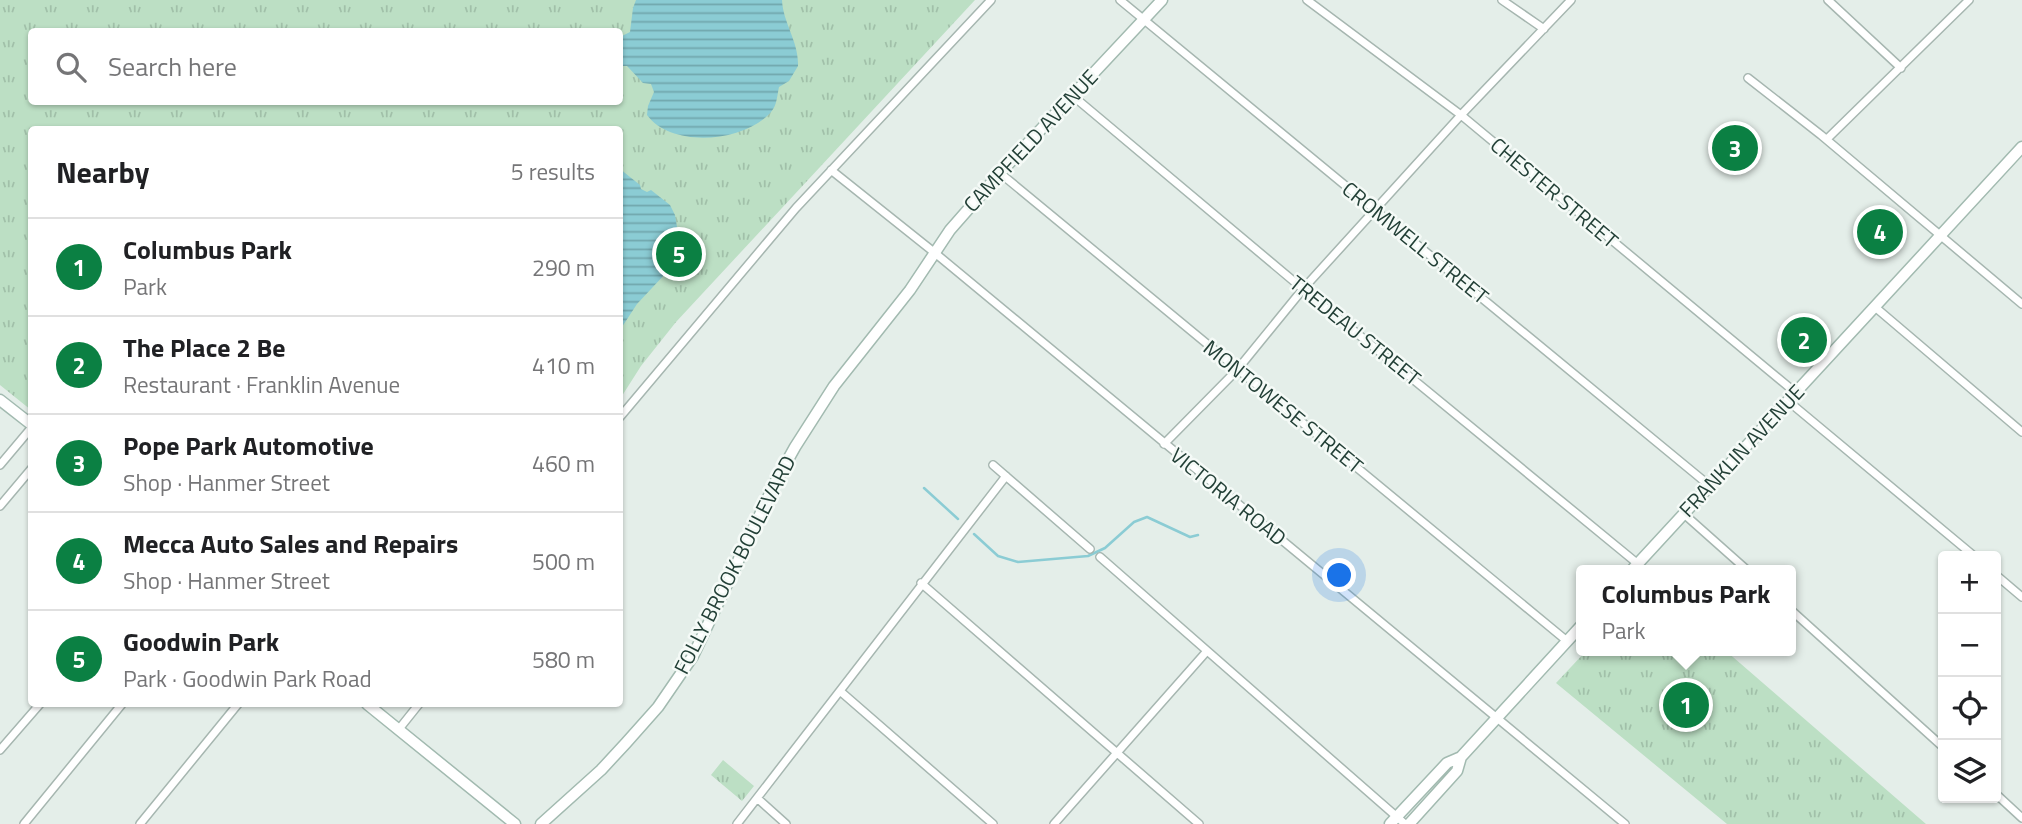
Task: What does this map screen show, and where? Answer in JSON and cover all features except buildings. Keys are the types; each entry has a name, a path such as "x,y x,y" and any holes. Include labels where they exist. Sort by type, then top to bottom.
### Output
{"main road":[{"name":"CAMPFIELD AVENUE","path":"910,290 950,230 1162,0"},
{"name":"FRANKLIN AVENUE","path":"1637,565 2021,149"},
{"name":"FOLLY BROOK BOULEVARD","path":"541,824 601,770 658,707 693,656 775,483 801,438 834,386 910,290"},
{"path":"0,400 28,423"},
{"path":"1400,822 1457,771 1461,757 1576,631"},
{"path":"372,707 515,824"}],"street":[{"path":"623,413 796,208 991,0"},
{"name":"CROMWELL STREET","path":"1120,0 1710,486"},
{"name":"CHESTER STREET","path":"1307,0 1461,116 1792,397 1968,551"},
{"path":"1502,0 1544,29"},
{"path":"1164,444 1237,370 1303,289 1571,0"},
{"path":"1828,0 1901,68"},
{"path":"1827,139 1969,0"},
{"path":"1748,78 1827,139 2022,304"},
{"name":"TREDEAU STREET","path":"1073,96 1633,565"},
{"name":"VICTORIA ROAD","path":"831,170 1625,824"},
{"name":"MONTOWESE STREET","path":"1000,173 1567,641"},
{"path":"1875,307 2022,432"},
{"path":"0,465 28,431"},
{"path":"993,465 1090,549"},
{"path":"0,506 28,473"},
{"path":"737,824 1006,476"},
{"path":"1684,514 1741,565"},
{"path":"1100,557 1400,822"},
{"path":"2001,579 2022,597"},
{"path":"921,583 1199,824"},
{"path":"1796,615 1938,742"},
{"path":"1054,824 1207,651"},
{"path":"840,691 993,824"},
{"path":"0,750 37,707"},
{"path":"24,824 120,707"},
{"path":"140,824 236,707"},
{"path":"399,729 417,707"},
{"path":"757,798 786,824"},
{"path":"2001,799 2022,818"}],"green space":[{"path":"0,0 975,0 676,322 641,366 623,394 623,126 28,126 28,408 0,385"},
{"path":"1581,656 1732,656 1926,824 1727,824 1556,683"},
{"path":"723,760 754,786 742,801 711,775"}],"water":[{"path":"636,0 782,0 798,57 798,66 789,81 779,87 771,112 759,122 744,130 709,138 673,133 658,126 647,115 654,92 651,84 643,83 627,66 623,66 623,36 630,32"},
{"path":"623,171 640,185 641,189 647,192 651,190 670,205 677,227 666,273 637,304 623,325"}],"waterway":[{"path":"924,488 958,519"},
{"path":"974,534 998,556 1018,562 1088,556 1105,548 1134,522 1147,517 1190,537 1198,535"}],"place":[{"name":"Pope Park Automotive","path":"1735,148"},
{"name":"Mecca Auto Sales and Repairs","path":"1880,232"},
{"name":"Goodwin Park","path":"679,254"},
{"name":"The Place 2 Be","path":"1804,340"},
{"name":"Columbus Park","path":"1686,705"}]}
